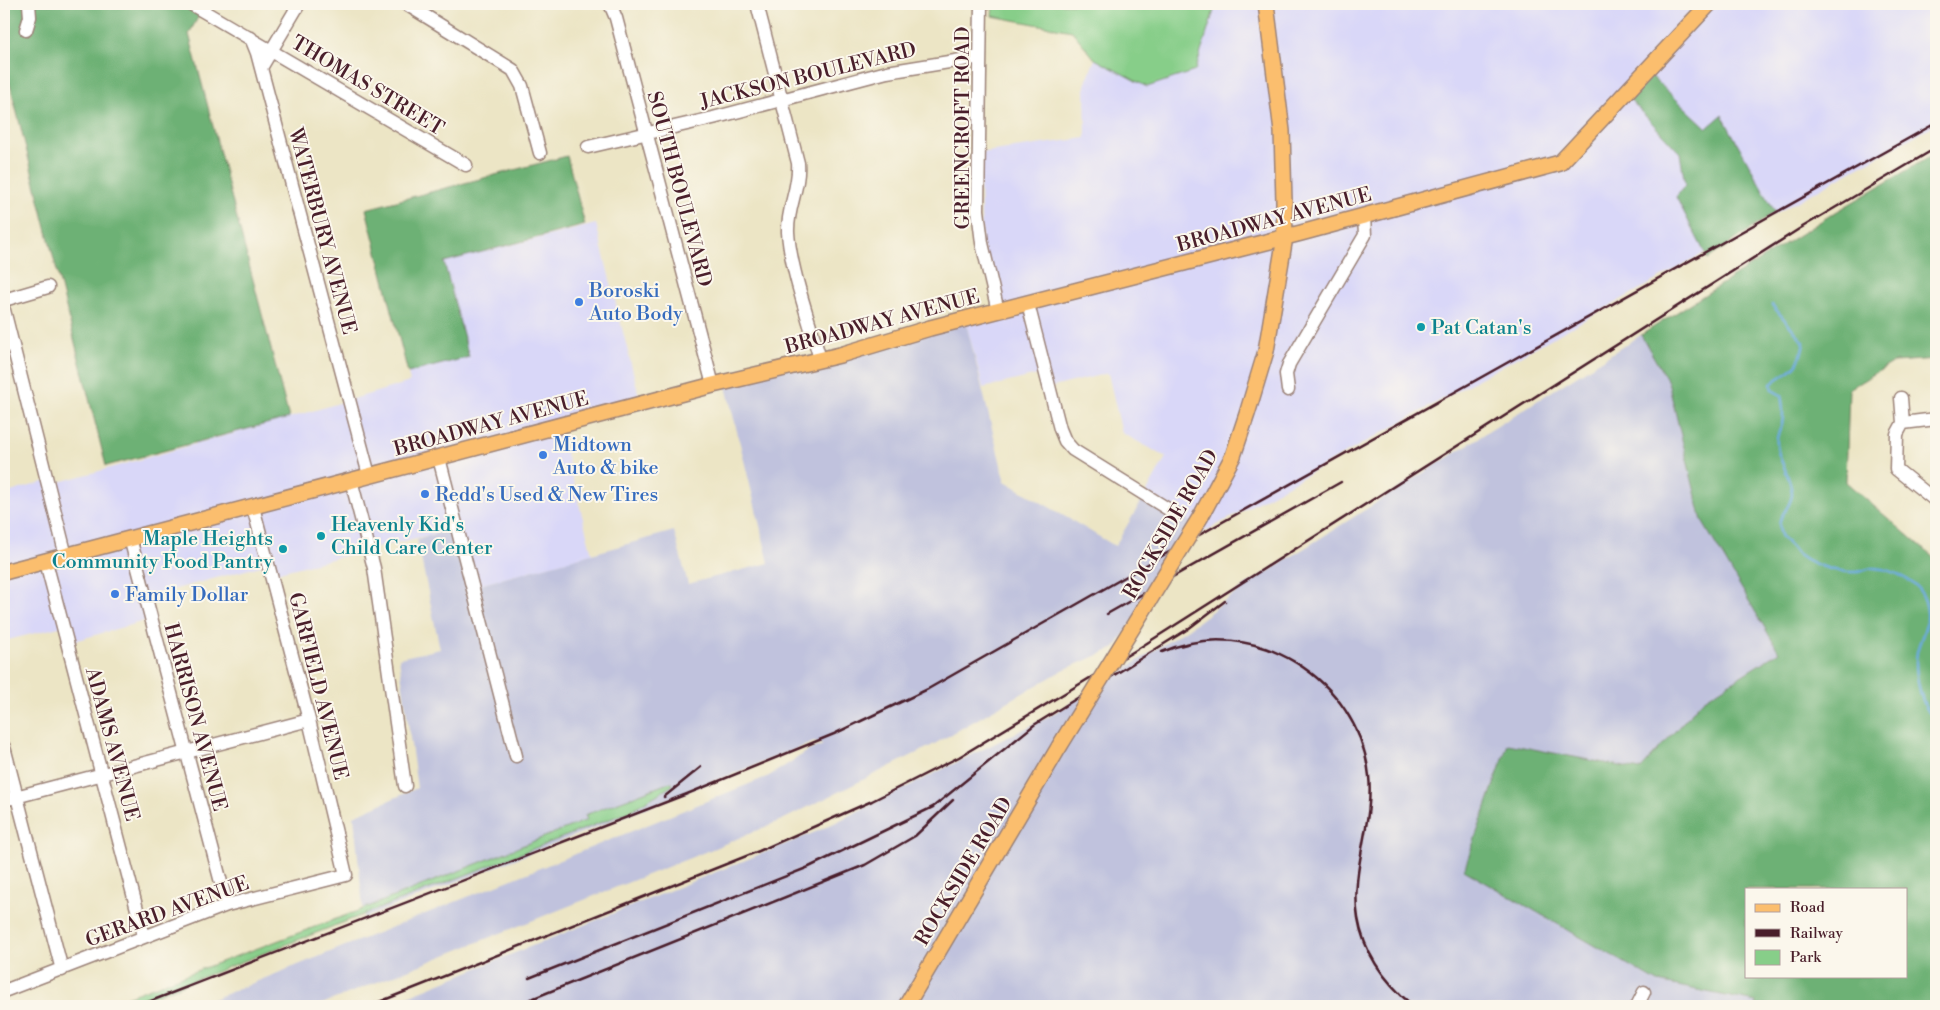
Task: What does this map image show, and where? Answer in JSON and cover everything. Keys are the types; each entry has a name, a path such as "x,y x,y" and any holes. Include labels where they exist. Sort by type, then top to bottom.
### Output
{"main road":[{"name":"ROCKSIDE ROAD","path":"906,1006 1060,747 1201,516 1233,456 1266,351 1285,237 1282,132 1266,4"},
{"name":"BROADWAY AVENUE","path":"4,572 713,385 820,359 1285,237 1560,163 1709,4"}],"street":[{"path":"26,30 30,17 29,4"},
{"name":"THOMAS STREET","path":"191,4 466,165"},
{"path":"261,68 299,4"},
{"path":"406,4 513,70 522,86 540,153"},
{"name":"SOUTH BOULEVARD","path":"610,4 616,18 713,385"},
{"path":"757,4 799,174 789,213 788,232 820,359"},
{"name":"GREENCROFT ROAD","path":"981,4 978,210 982,243 998,311"},
{"name":"THOMAS STREET","path":"251,38 261,68"},
{"name":"JACKSON BOULEVARD","path":"588,147 887,72 980,57"},
{"name":"WATERBURY AVENUE","path":"261,68 369,475"},
{"path":"1288,390 1286,374 1289,364 1364,235 1364,216"},
{"path":"4,300 48,287"},
{"path":"1028,304 1060,429 1065,441 1073,450 1176,514"},
{"path":"4,310 66,556"},
{"path":"1901,398 1903,423 1897,434 1896,469 1936,500"},
{"path":"1903,423 1936,419"},
{"path":"439,458 516,756"},
{"path":"351,480 374,568 405,786"},
{"name":"GARFIELD AVENUE","path":"253,507 309,720 346,875"},
{"name":"HARRISON AVENUE","path":"130,538 227,905"},
{"name":"ADAMS AVENUE","path":"46,562 144,936"},
{"path":"4,800 309,720"},
{"path":"4,747 62,970"},
{"name":"GERARD AVENUE","path":"4,991 227,905 346,875"},
{"path":"1636,1006 1644,992"}],"shaded area":[{"path":"1216,4 1936,4 1936,124 1188,541 1145,495 1166,457 1122,433 1108,373 1049,388 1045,373 983,388 965,319 998,311 982,243 979,153 1086,138 1085,85 1095,59 1147,87 1195,71"},
{"path":"596,224 641,404 559,426 592,554 472,587 457,528 271,574 268,564 146,597 151,619 67,643 63,626 4,641 4,494 47,481 49,485 289,418 410,382 408,373 468,357 444,262"},
{"path":"965,319 1005,481 1115,546 1145,495 1196,525 1115,648 1063,670 931,746 784,819 317,1006 196,1006 769,776 808,751 823,745 814,742 364,918 354,816 417,788 399,658 440,649 417,539 457,528 473,587 674,531 688,584 769,563 725,382"},
{"path":"1641,335 1668,382 1702,521 1779,652 1703,700 1640,770 1508,744 1658,982 1756,1002 1755,1006 383,1006 818,831 1050,716 1188,629 1245,586"}],"green space":[{"path":"4,4 191,4 202,10 189,34 289,418 106,466 4,61"},
{"path":"993,4 1216,4 1195,71 1147,87 1095,59 1072,31 992,16"},
{"path":"1646,71 1707,128 1722,115 1775,212 1708,259 1676,197 1685,185 1680,153 1625,94"},
{"path":"1936,153 1936,359 1894,362 1849,389 1846,482 1934,558 1936,562 1936,1006 1755,1006 1756,1002 1658,982 1464,870 1508,744 1640,770 1703,700 1779,652 1702,521 1668,382 1641,335 1829,216"},
{"path":"567,156 585,225 444,262 469,357 408,373 366,209"},
{"path":"671,782 673,785 628,812 128,1006 102,1006 363,909 587,820 585,815"}],"waterway":[{"path":"1772,305 1804,342 1802,352 1794,368 1771,384 1772,390 1781,395 1783,416 1777,437 1777,446 1792,493 1789,504 1781,517 1779,528 1781,535 1799,554 1822,566 1848,572 1858,572 1872,568 1882,569 1912,582 1922,594 1927,609 1927,622 1917,652 1917,678 1926,707 1936,719"}],"railway":[{"path":"138,1006 687,794 834,734 928,689 1176,548 1936,123"},
{"path":"369,1006 759,851 872,801 959,757 1136,650 1799,229 1936,148"},
{"path":"1107,614 1341,482"},
{"path":"529,978 809,867 933,807 1034,725 1188,629 1225,601"},
{"path":"1162,652 1197,642 1231,641 1265,648 1296,663 1323,684 1345,710 1361,741 1369,776 1368,812 1357,882 1358,918 1365,944 1371,956 1385,978 1413,1006"},
{"path":"664,797 701,767"},
{"path":"514,1006 865,865 915,836 953,800"}],"place":[{"name":"Boroski Auto Body","path":"579,302"},
{"name":"Pat Catan's","path":"1421,327"},
{"name":"Midtown Auto & bike","path":"543,455"},
{"name":"Redd's Used & New Tires","path":"425,494"},
{"name":"Heavenly Kid's Child Care Center","path":"321,536"},
{"name":"Maple Heights Community Food Pantry","path":"283,549"},
{"name":"Family Dollar","path":"115,594"}]}
